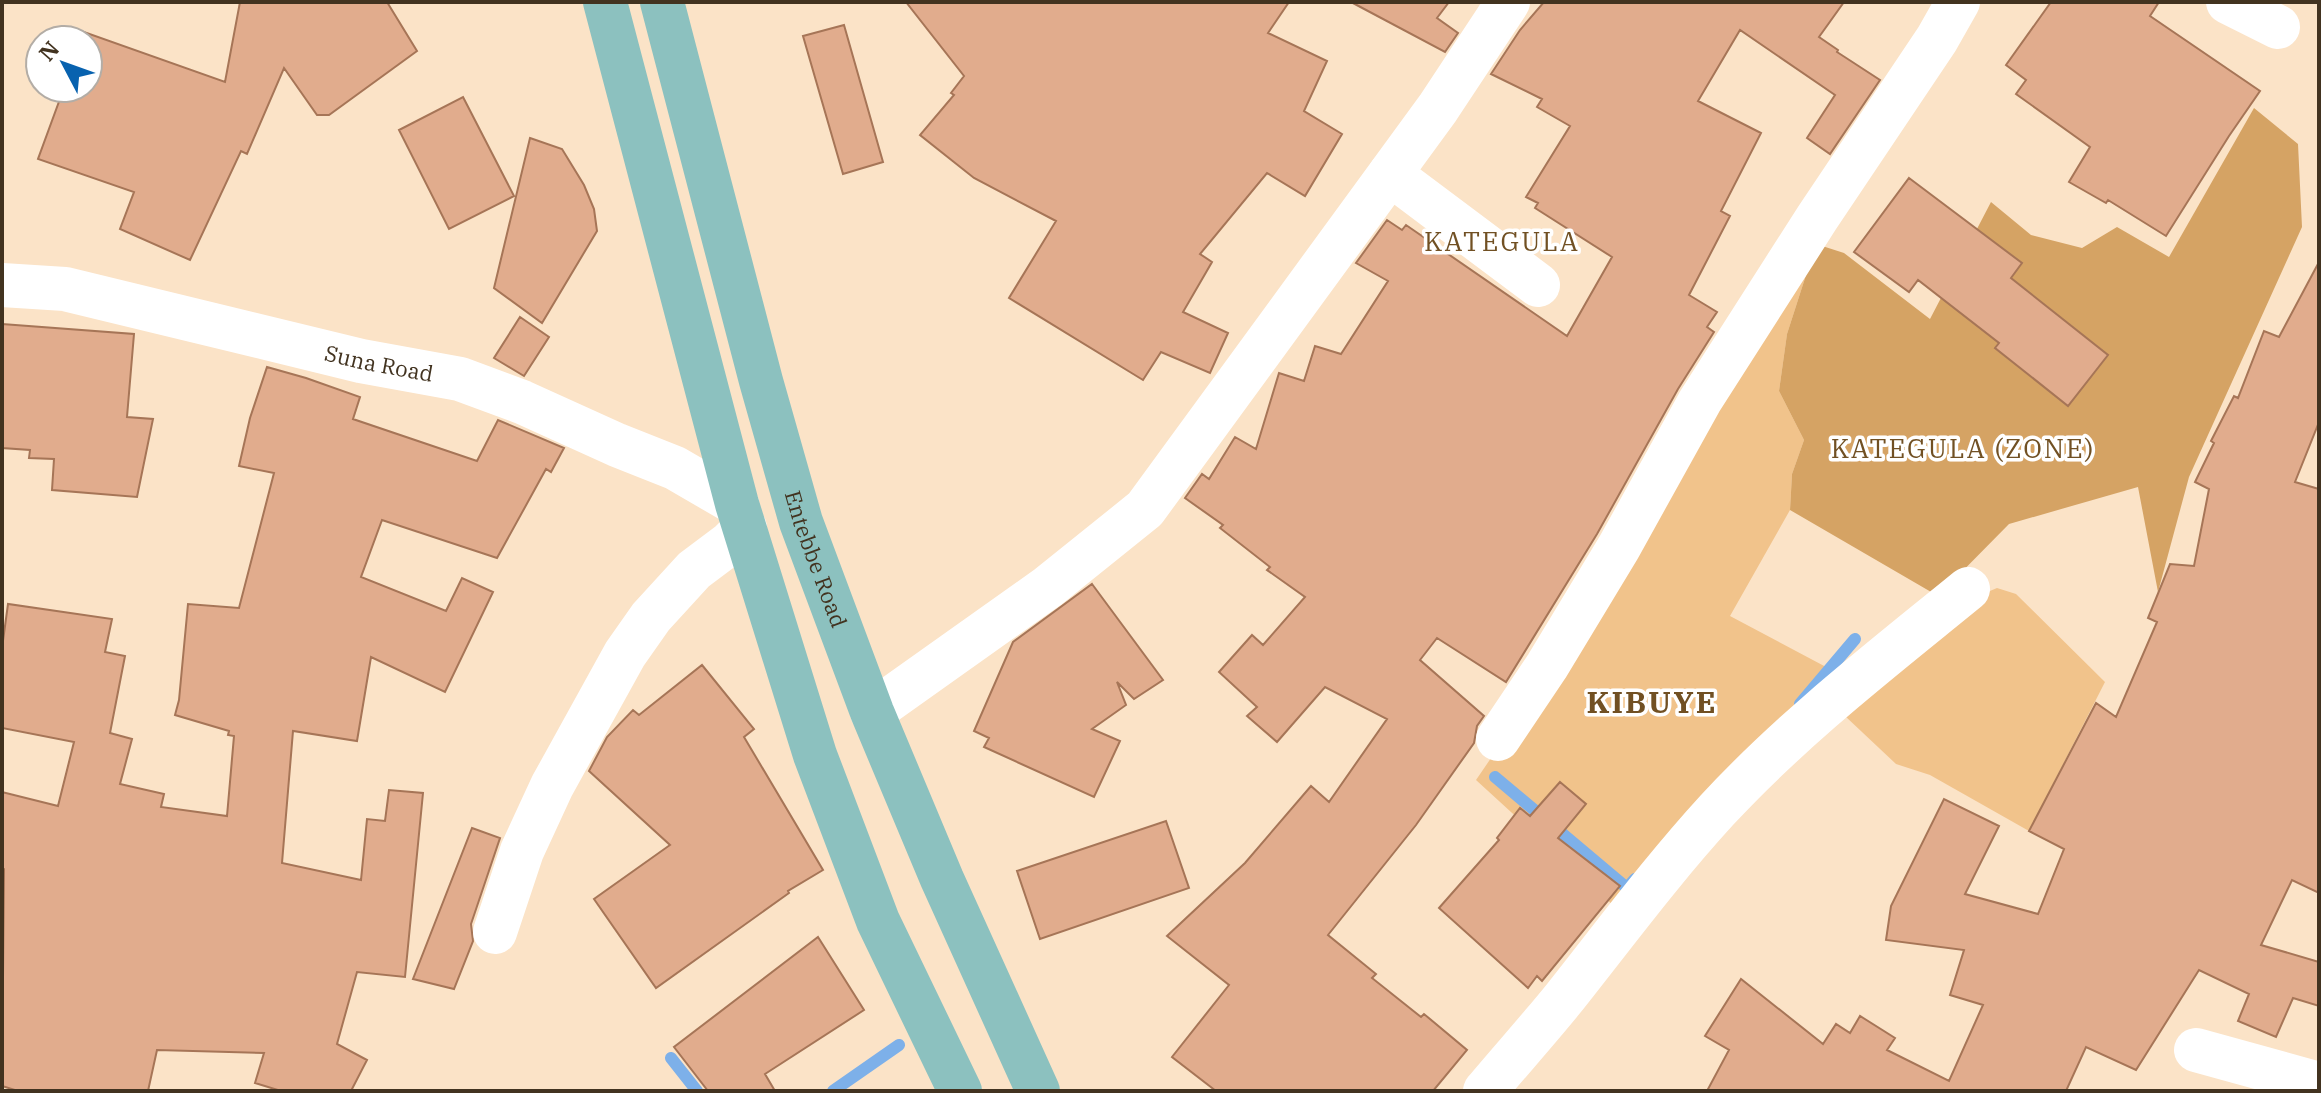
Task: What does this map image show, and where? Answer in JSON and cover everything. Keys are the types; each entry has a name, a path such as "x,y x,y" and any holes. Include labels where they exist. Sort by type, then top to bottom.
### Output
{"main road":[{"path":"605,2 741,516 780,646 825,783 878,921 960,1091"},
{"name":"Entebbe Road","path":"662,2 801,522 872,712 942,879 1038,1091"}],"street":[{"path":"872,712 1048,587 1145,509 1438,108 1508,2"},
{"path":"1498,739 1547,666 1619,547 1700,401 1937,39 1958,2"},
{"path":"2228,2 2278,27"},
{"path":"1390,174 1538,285"},
{"name":"Suna Road","path":"2,285 65,289 361,361 460,379 522,402 675,468 741,516"},
{"path":"495,932 522,851 552,786 625,654 651,617 694,570 730,543 741,516"},
{"path":"1485,1091 1562,1001 1667,867 1728,799 1787,739 1842,690 1968,589"},
{"path":"2196,1050 2319,1084"}],"shaded area":[{"path":"2254,108 2298,144 2302,227 2189,477 2158,592 2138,487 2009,524 1938,596 1790,510 1792,474 1804,440 1779,391 1787,334 1816,244 1844,253 1930,319 1991,202 2031,235 2082,248 2117,227 2169,257"},
{"path":"1816,244 1787,334 1779,391 1804,440 1792,474 1790,510 1730,616 1843,676 1615,907 1476,780 1606,590"},
{"path":"1997,588 2016,594 2105,682 2029,831 1930,775 1896,764 1845,716 1971,599"}],"building":[{"path":"240,2 387,2 417,51 329,115 317,115 284,68 247,154 241,151 190,260 120,229 134,192 38,159 58,104 104,104 104,39 225,82"},
{"path":"906,2 1289,2 1268,33 1327,61 1304,111 1342,134 1305,196 1267,173 1200,254 1212,262 1183,312 1228,333 1210,373 1161,352 1143,380 1009,298 1056,221 974,178 920,135 954,95 951,93 964,76"},
{"path":"1351,2 1449,2 1437,18 1458,33 1445,52"},
{"path":"1544,2 1844,2 1819,37 1880,80 1830,154 1807,138 1835,95 1740,30 1698,101 1761,133 1721,211 1730,216 1689,295 1717,312 1707,327 1714,332 1678,389 1597,534 1506,682 1437,638 1420,660 1484,716 1477,726 1474,743 1416,825 1328,935 1376,974 1372,978 1421,1017 1424,1014 1467,1050 1433,1091 1216,1091 1172,1057 1229,985 1167,936 1245,863 1311,786 1329,802 1387,719 1325,687 1277,742 1247,716 1257,707 1219,672 1252,635 1263,645 1305,597 1267,570 1270,567 1220,528 1223,525 1185,498 1202,474 1209,479 1235,437 1256,449 1279,373 1304,381 1315,346 1341,354 1388,281 1356,263 1387,220 1402,230 1406,225 1567,336 1612,257 1535,208 1538,203 1526,197 1570,126 1537,107 1542,99 1491,74 1520,30"},
{"path":"2051,2 2159,2 2150,16 2260,91 2166,236 2108,200 2106,203 2069,182 2090,147 2016,94 2026,80 2006,65"},
{"path":"844,25 883,162 843,174 803,36"},
{"path":"463,97 514,196 449,229 399,130"},
{"path":"530,138 562,149 584,185 594,209 597,231 542,323 494,288"},
{"path":"1909,178 2022,263 2011,278 2108,355 2068,406 1995,348 1999,343 1918,280 1909,292 1854,252"},
{"path":"2319,262 2319,422 2295,482 2319,489 2319,893 2292,880 2261,945 2319,962 2319,1006 2293,998 2276,1037 2238,1021 2249,994 2199,970 2136,1070 2086,1047 2066,1091 1707,1091 1729,1050 1705,1036 1741,979 1823,1044 1836,1024 1850,1033 1860,1016 1895,1038 1887,1050 1949,1081 1983,1005 1950,995 1964,950 1886,940 1891,906 1944,799 1999,826 1965,894 2038,914 2064,849 2029,831 2096,703 2116,717 2157,622 2148,618 2170,564 2194,566 2209,489 2195,482 2214,443 2211,441 2234,396 2238,398 2264,331 2279,337"},
{"path":"520,317 549,337 524,376 494,358"},
{"path":"2,324 134,334 127,417 153,419 137,497 52,490 54,459 29,458 30,450 2,448"},
{"path":"267,367 360,397 353,419 477,461 498,420 564,448 551,472 546,469 497,558 382,520 361,577 446,611 462,578 493,592 445,692 371,657 357,741 293,731 282,863 361,880 367,819 385,821 389,790 423,793 405,977 357,972 337,1044 367,1060 351,1091 281,1091 255,1083 264,1053 157,1050 148,1091 18,1091 2,1086 2,792 58,806 74,742 2,728 2,648 8,604 112,619 105,652 125,656 110,733 132,739 120,784 164,794 161,807 227,816 234,736 228,735 229,731 175,715 188,604 239,608 274,473 239,466 250,418"},
{"path":"1092,584 1163,680 1134,699 1117,682 1126,705 1092,729 1120,741 1094,797 984,747 989,738 974,731 1013,642"},
{"path":"702,665 754,729 744,737 823,870 788,891 656,988 594,899 670,845 589,771 607,737 633,710 639,715"},
{"path":"1560,782 1586,804 1558,838 1620,886 1542,981 1537,976 1528,988 1439,908 1499,840 1497,838 1520,808 1530,816"},
{"path":"1166,821 1189,888 1040,939 1017,871"},
{"path":"472,828 500,838 471,924 473,941 454,989 413,979"},
{"path":"818,937 864,1010 765,1074 775,1091 708,1091 674,1047"}],"waterway":[{"path":"1800,704 1855,639"},
{"path":"1495,777 1627,888 1635,879"},
{"path":"833,1091 899,1045"},
{"path":"671,1058 697,1091"}],"district":[{"name":"KATEGULA","path":"1502,242"},
{"name":"KATEGULA (ZONE)","path":"1963,449"},
{"name":"KIBUYE","path":"1652,703"}]}
